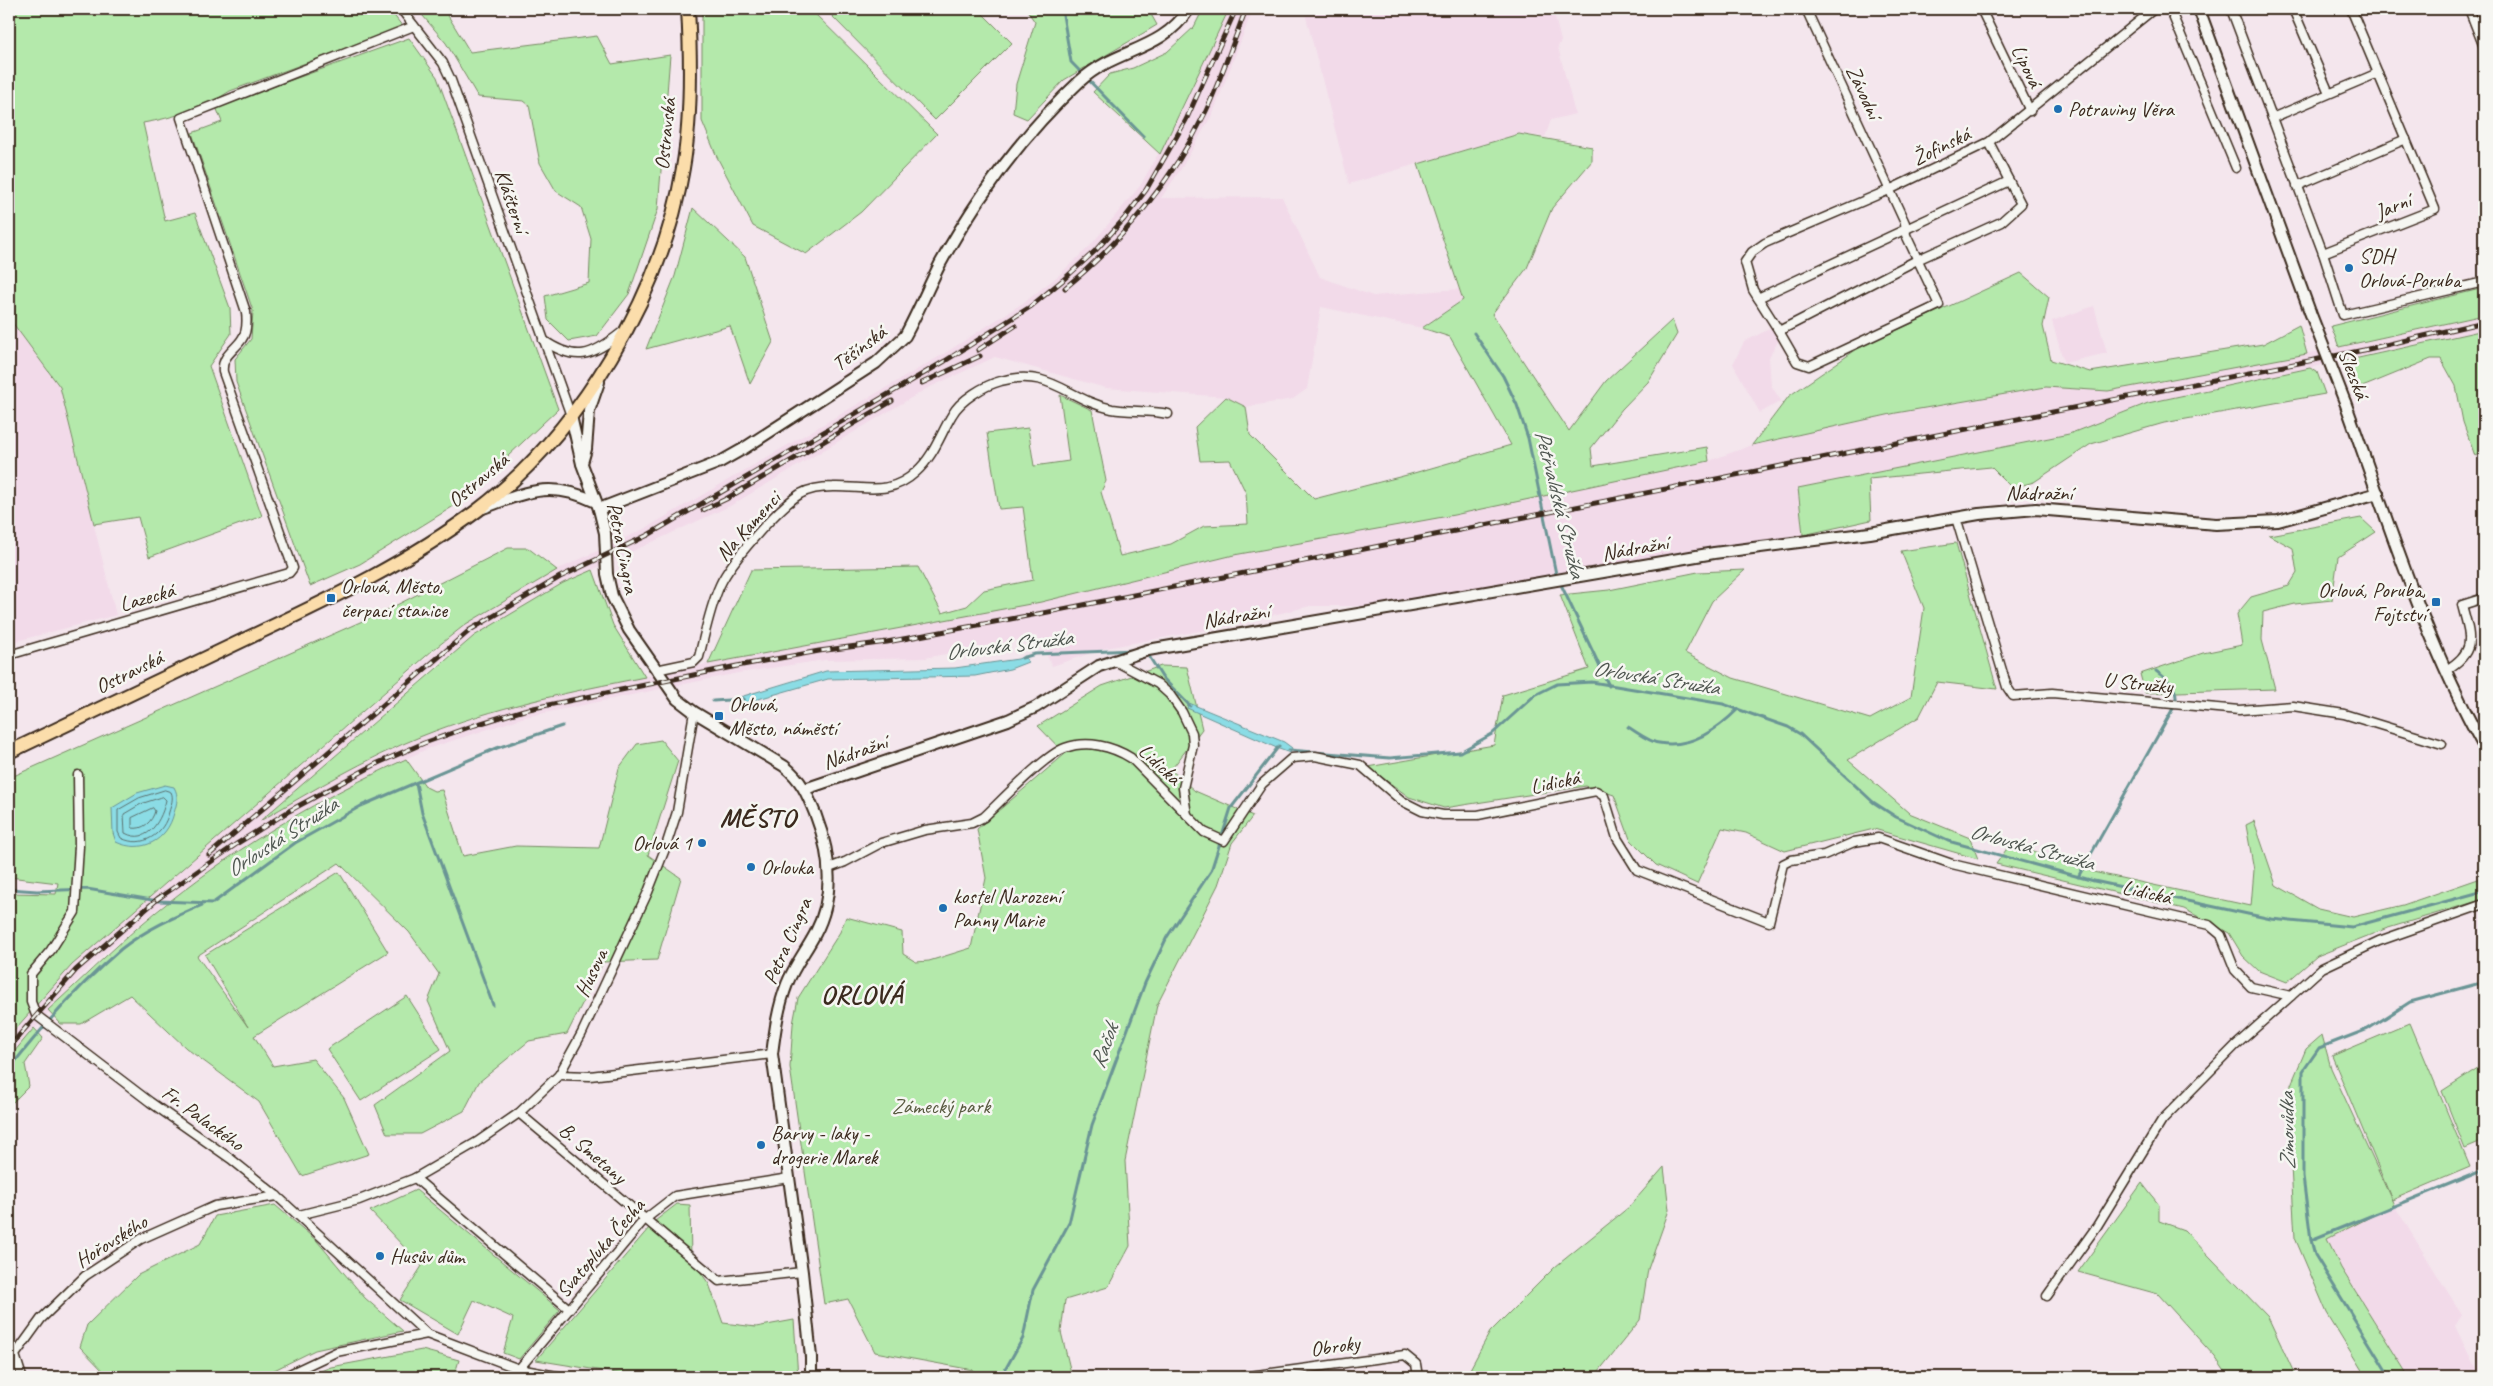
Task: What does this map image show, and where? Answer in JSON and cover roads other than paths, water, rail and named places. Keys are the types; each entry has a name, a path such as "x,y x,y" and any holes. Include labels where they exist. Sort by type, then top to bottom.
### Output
{"main road":[{"name":"Ostravská","path":"9,752 357,585 416,552 480,509 524,468 571,416 600,377 625,330 664,246 681,180 688,130 690,88 688,9"}],"street":[{"name":"Klášterní","path":"401,9 443,63 451,80 571,416"},
{"name":"Těšínská","path":"597,506 728,458 876,363 894,349 905,336 940,265 986,191 1018,147 1090,72 1106,62 1151,43 1170,32 1189,9"},
{"name":"Závodní","path":"1779,330 1798,362 1803,366 1809,366 1939,305 1918,260 1890,190 1806,9"},
{"name":"Lipová","path":"1981,9 2030,111"},
{"name":"Žofinská","path":"1758,298 1753,290 1745,262 1752,252 1765,243 1890,190 1989,142 2030,111 2154,9"},
{"path":"2170,9 2236,168"},
{"name":"Slezská","path":"2199,9 2378,494 2446,670 2484,747"},
{"path":"2231,9 2323,253 2343,315 2484,282"},
{"path":"2293,9 2329,93"},
{"name":"Jarní","path":"2323,253 2435,208 2351,9"},
{"path":"2469,9 2484,47"},
{"name":"Lazecká","path":"9,655 227,593 289,573 293,568 223,372 223,363 226,355 242,339 246,312 181,118 414,26"},
{"path":"2272,118 2378,72"},
{"path":"2297,186 2406,139"},
{"path":"1989,142 2021,204 2001,222 1918,260 1779,330 1758,298 2009,181"},
{"path":"543,340 567,354 578,356 605,346 625,330"},
{"path":"582,464 586,449 589,411 600,377"},
{"name":"Na Kamenci","path":"656,670 694,662 699,658 720,584 749,544 789,504 808,491 833,487 868,490 884,489 915,473 936,448 952,413 974,395 1000,381 1039,377 1072,394 1110,408 1168,414"},
{"name":"Petra Cingra","path":"571,416 582,464 605,533 607,574 612,596 629,630 677,699 694,712 784,766 797,777 805,789 822,831 829,868 825,908 815,933 787,982 775,1026 772,1054 802,1272 811,1357 811,1377"},
{"path":"480,509 514,496 552,489 566,490 597,506"},
{"name":"Nádražní","path":"805,789 1021,715 1099,666 1113,660 1148,650 1189,642 1698,556 1870,533 1979,514 2036,509 2216,524 2239,524 2278,520 2378,494"},
{"name":"U Stružky","path":"1956,518 2007,687 2013,696 2052,693 2239,710 2293,706 2344,714 2442,744"},
{"path":"2446,670 2464,657 2470,647 2470,634 2462,605 2484,598"},
{"path":"1113,660 1158,684 1170,695 1182,712 1192,733 1193,745 1183,788 1187,815"},
{"name":"Husova","path":"299,1215 359,1200 415,1178 477,1142 519,1113 559,1075 582,1033 648,892 665,849 677,812 694,712"},
{"name":"Lidická","path":"829,868 845,862 881,843 925,830 978,820 1049,757 1066,747 1100,744 1117,749 1130,758 1204,832 1224,841 1262,784 1292,758 1315,756 1360,765 1402,802 1422,811 1443,816 1478,815 1596,791 1604,796 1617,838 1637,870 1769,922 1783,864 1791,860 1824,855 1854,842 1878,838 1952,864 2209,926 2221,935 2235,970 2251,987 2291,996"},
{"name":"Fr. Palackého","path":"78,775 79,846 75,912 51,950 30,974 31,1002 36,1015 277,1196 427,1334 519,1369 562,1377"},
{"path":"2047,1296 2097,1226 2162,1120 2228,1052 2322,968 2379,941 2484,904"},
{"path":"559,1075 590,1076 772,1054"},
{"name":"B. Smetany","path":"519,1113 644,1220 719,1281 802,1272"},
{"path":"415,1178 569,1309"},
{"name":"Svatopluka Čecha","path":"515,1377 519,1369 644,1220 675,1196 789,1178"},
{"name":"Hořovského","path":"9,1366 41,1319 85,1276 141,1239 215,1206 277,1196"},
{"path":"283,1377 336,1352 427,1334"},
{"path":"15,1355 22,1377"},
{"name":"Obroky","path":"1242,1377 1406,1355 1416,1364 1418,1377"}],"water":[{"path":"1025,656 1028,662 1010,669 975,676 828,679 741,704 740,697 826,671 955,668 1018,659"},
{"path":"1189,703 1284,742 1292,748 1290,753 1187,708"},
{"path":"165,785 174,787 177,797 171,823 166,831 159,838 144,845 135,846 116,842 113,833 112,808 137,793"}],"waterway":[{"name":"Petřvaldská Stružka","path":"1062,9 1071,62 1144,137"},
{"name":"Petřvaldská Stružka","path":"1474,333 1503,376 1517,405 1528,438 1556,574 1609,686"},
{"name":"Orlovská Stružka","path":"1022,658 1035,654 1135,650"},
{"name":"Orlovská Stružka","path":"1147,653 1162,677 1190,706"},
{"path":"2078,877 2175,705 2176,694 2172,685 2156,671"},
{"name":"Orlovská Stružka","path":"1289,750 1390,758 1460,752 1492,734 1535,695 1557,684 1592,682 1723,704 1788,727 1800,734 1873,802 1896,817 1948,841 2094,881 2271,919 2352,927 2484,891"},
{"name":"Orlovská Stružka","path":"713,701 744,699"},
{"path":"1628,727 1655,742 1681,743 1712,731 1738,709"},
{"name":"Orlovská Stružka","path":"9,889 37,891 87,889 158,901 213,903 295,843 361,806 497,748 562,726"},
{"name":"Račok","path":"1001,1377 1023,1338 1033,1290 1069,1223 1092,1125 1145,983 1167,937 1211,871 1231,808 1279,746"},
{"path":"416,783 422,813 493,1005"},
{"path":"9,1069 62,1006 121,949 170,919 202,905"},
{"name":"Zimovůdka","path":"2390,1377 2315,1255 2311,1240 2303,1177 2303,1071 2319,1048 2368,1029 2410,1002 2484,982"},
{"path":"2311,1240 2484,1170"}],"railway":[{"path":"209,855 470,630 560,577 648,535 945,361 1030,307 1063,280 1095,251 1124,219 1146,190 1186,120 1236,9"},
{"path":"1065,288 1127,229 1163,184 1179,160 1206,111 1246,9"},
{"path":"156,900 238,843 289,811 378,763 424,743 524,710 737,666 819,651 887,642 1043,613 2364,350 2484,322"},
{"path":"978,350 1015,326"},
{"path":"922,383 980,356"},
{"path":"703,510 726,499 892,401"},
{"path":"9,1047 76,970 161,896"}],"place":[{"name":"Potraviny Věra","path":"2058,109"},
{"name":"SDH Orlová-Poruba","path":"2349,268"},
{"name":"Orlová, Město, čerpací stanice","path":"331,598"},
{"name":"Orlová, Poruba, Fojtství","path":"2436,602"},
{"name":"Orlová, Město, náměstí","path":"719,716"},
{"name":"Orlová 1","path":"702,843"},
{"name":"Orlovka","path":"751,867"},
{"name":"kostel Narození Panny Marie","path":"943,908"},
{"name":"Barvy - laky - drogerie Marek","path":"761,1145"},
{"name":"Husův dům","path":"380,1256"}],"district":[{"name":"MĚSTO","path":"758,817"},
{"name":"ORLOVÁ","path":"862,994"}],"park label":[{"name":"Zámecký park","path":"941,1106"}]}
